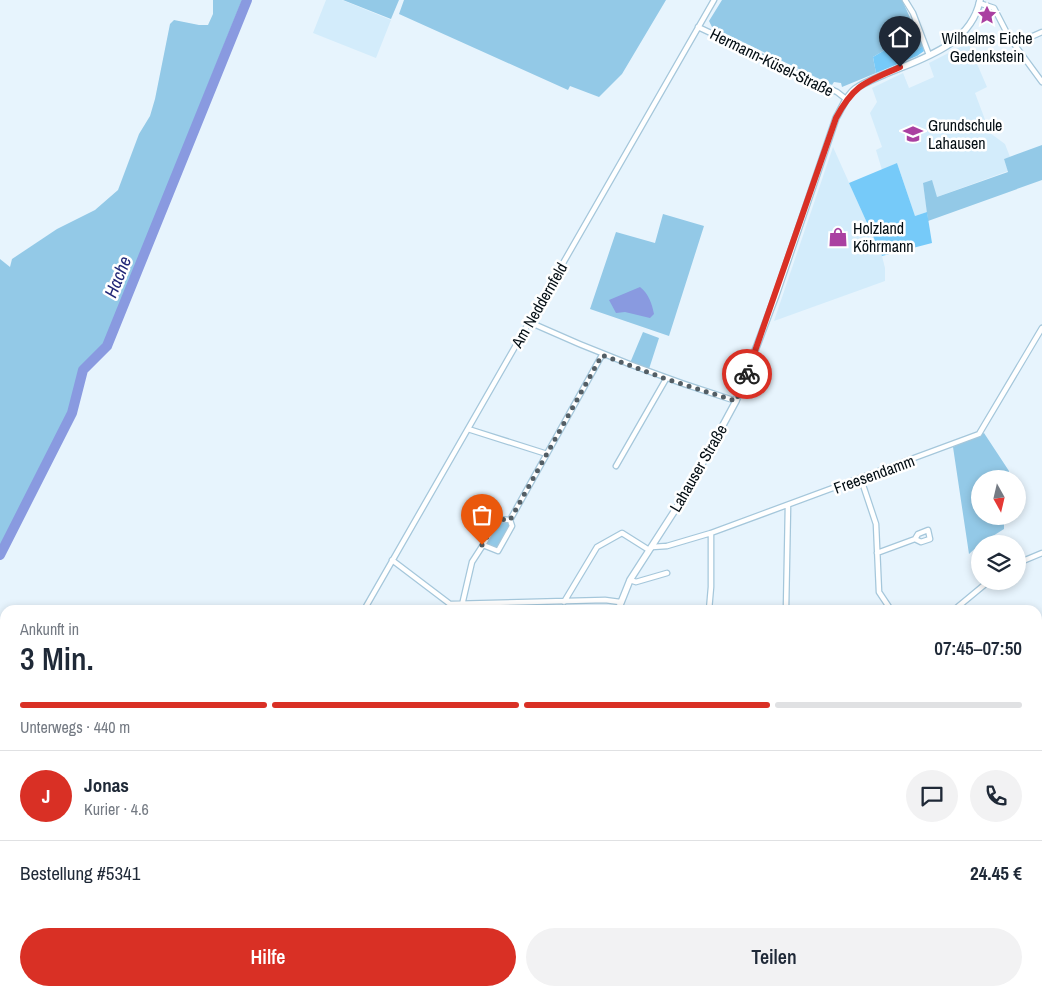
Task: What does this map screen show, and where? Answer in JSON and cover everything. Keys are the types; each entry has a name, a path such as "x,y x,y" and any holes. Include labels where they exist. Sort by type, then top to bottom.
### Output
{"street":[{"name":"Am Neddernfeld","path":"367,605 714,0"},
{"path":"905,0 913,13 929,55"},
{"path":"979,2 994,8 1015,44 1042,82"},
{"name":"Lahauser Straße","path":"619,605 630,580 688,490 736,401 776,295 836,118 846,99 855,88 929,55 958,39 974,18 979,2"},
{"name":"Hermann-Küsel-Straße","path":"698,27 837,92 846,99"},
{"path":"1015,44 1042,32"},
{"path":"529,322 602,355 666,379 736,401"},
{"name":"Freesendamm","path":"650,548 667,546 711,533 979,434 1042,328"},
{"path":"482,545 498,551 512,526 510,520 602,355"},
{"path":"616,466 666,379"},
{"path":"468,429 547,454"},
{"path":"861,479 874,515 879,592 888,605"},
{"path":"786,605 788,505"},
{"path":"510,520 498,519 472,562 462,605 605,600 620,602"},
{"path":"564,602 597,547 622,533 650,548"},
{"path":"710,605 712,587 711,533"},
{"path":"877,553 915,539"},
{"path":"1026,560 1042,553"},
{"path":"392,560 448,605"},
{"path":"630,580 636,582 667,573"},
{"path":"960,605 978,590"}],"shaded area":[{"path":"213,0 242,0 104,344 81,368 69,412 0,548 0,259 10,267 12,259 57,229 95,210 118,190 139,134 150,116 170,24 174,20 208,25 213,14"},
{"path":"326,0 342,0 391,20 376,58 313,33"},
{"path":"343,0 399,0 391,19"},
{"path":"404,0 666,0 622,74 599,97 570,86 568,90 399,14"},
{"path":"722,0 902,0 923,46 910,55 903,39 873,57 876,73 842,87 841,83 834,82 832,85 712,27 709,21"},
{"path":"903,39 910,54 923,46 924,51 917,56 876,73 873,57"},
{"name":"Grundschule Lahausen","path":"968,43 987,87 975,93 990,133 1005,144 1010,157 1004,159 1008,171 937,197 923,183 927,212 915,216 897,163 882,170 876,150 882,147 870,113 877,102 872,88 903,73 909,88 934,77 929,63"},
{"path":"1042,145 1042,180 928,221 923,183 932,180 937,197 1008,172 1004,159"},
{"name":"Holzland Köhrmann","path":"833,147 882,256 885,268 885,281 774,321"},
{"path":"897,163 915,216 927,212 932,243 882,256 849,183"},
{"path":"663,214 704,226 669,336 590,309 616,232 655,243"},
{"path":"640,287 650,299 654,314 650,318 625,312 616,313 609,300"},
{"path":"643,332 659,338 649,369 630,363"},
{"path":"984,433 1008,470 971,470 971,525 1004,525 1004,529 994,535 971,535 971,552 969,554 953,447"},
{"path":"499,520 509,520 511,525 498,549 484,544"}],"waterway":[{"name":"Hache","path":"0,555 72,413 83,370 107,346 247,0"}],"way so far":[{"path":"482,545 498,519 510,520 602,355 666,379 736,401 747,374"}],"place":[{"name":"Wilhelms Eiche Gedenkstein","path":"987,15"},
{"name":"Grundschule Lahausen","path":"913,134"},
{"name":"Holzland Köhrmann","path":"838,237"}],"route":[{"path":"747,374 836,118 846,99 855,88 900,67"}]}
